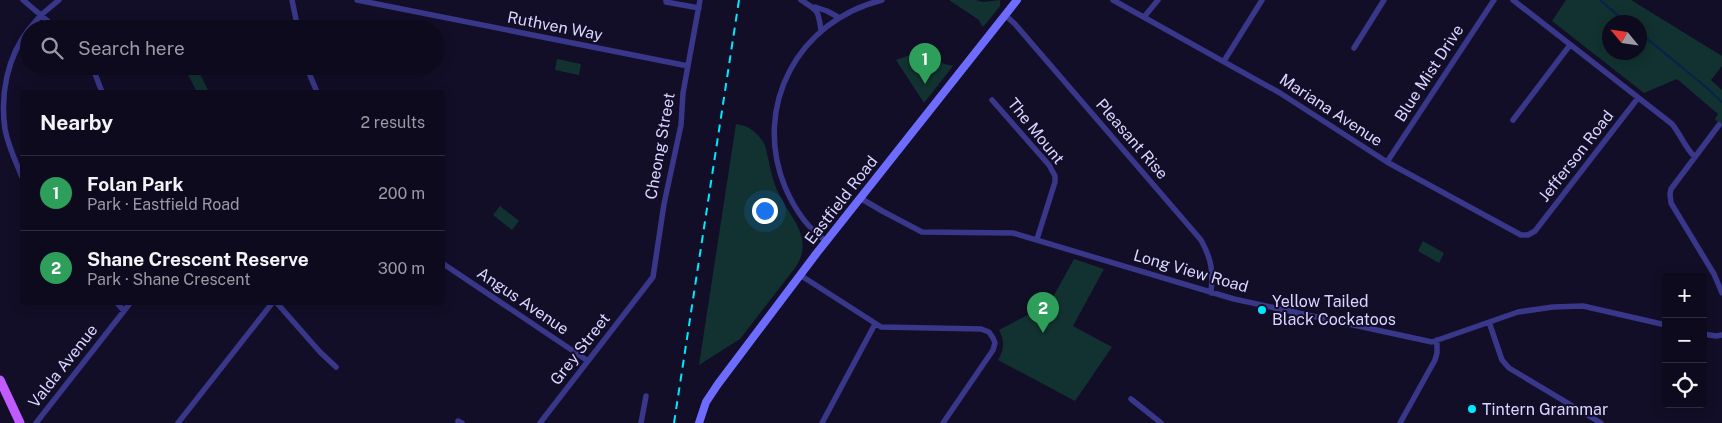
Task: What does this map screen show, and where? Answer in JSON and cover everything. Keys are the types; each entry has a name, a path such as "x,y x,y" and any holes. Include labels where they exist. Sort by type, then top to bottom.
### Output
{"main road":[{"name":"Eastfield Road","path":"699,423 706,402 718,384 826,241 1016,0"},
{"path":"0,380 20,423"}],"street":[{"path":"23,0 46,20"},
{"path":"36,20 59,0"},
{"path":"292,0 296,20"},
{"name":"Ruthven Way","path":"357,0 688,66"},
{"path":"666,0 666,2 699,8"},
{"name":"Cheong Street","path":"642,293 653,278 664,204 681,125 683,93 700,0"},
{"path":"801,0 838,17"},
{"path":"826,241 810,227 792,200 782,180 774,138 776,111 786,80 799,54 822,30 838,17 865,4 882,0"},
{"name":"Mariana Avenue","path":"1113,0 1280,93 1387,162 1518,234 1528,235 1535,232"},
{"path":"1144,17 1158,0"},
{"path":"1224,62 1262,0"},
{"path":"1354,48 1384,0"},
{"name":"Blue Mist Drive","path":"1387,162 1494,0"},
{"path":"1513,0 1672,124 1679,132 1688,150 1696,157"},
{"path":"815,7 820,17 822,30"},
{"name":"Pleasant Rise","path":"1005,15 1015,24 1201,240 1211,261 1213,273 1211,293"},
{"path":"1513,120 1570,45"},
{"path":"20,46 11,62 7,75 4,98 5,130 20,171"},
{"path":"95,75 101,90"},
{"path":"310,75 316,90"},
{"name":"Jefferson Road","path":"1535,232 1638,98"},
{"name":"The Mount","path":"992,100 1049,165 1055,176 1053,189 1037,239"},
{"path":"1719,125 1670,194 1671,203 1714,274 1722,293"},
{"name":"Long View Road","path":"860,198 922,232 1013,233 1234,299 1432,342 1518,312 1553,307 1582,306 1662,324"},
{"name":"Angus Avenue","path":"445,265 588,360"},
{"path":"800,275 881,327 973,328 989,332 993,338 993,350 943,423"},
{"name":"Grey Street","path":"540,423 642,293"},
{"path":"119,305 124,311"},
{"name":"Valda Avenue","path":"36,423 128,305"},
{"path":"178,423 273,305"},
{"path":"278,305 336,367"},
{"path":"1489,322 1502,360 1509,368 1601,423"},
{"path":"822,423 875,324"},
{"path":"1707,335 1722,335"},
{"path":"1400,423 1435,360 1438,346 1437,340"},
{"path":"641,423 646,396"},
{"path":"1131,399 1161,423"}],"green space":[{"path":"949,0 976,0 983,2 1000,0 1000,6 982,26 979,20"},
{"path":"1566,0 1631,0 1722,56 1722,66 1711,80 1722,90 1722,127 1715,119 1718,114 1677,79 1644,93 1552,21"},
{"path":"910,55 953,66 924,103 896,60"},
{"path":"557,59 581,64 579,75 555,70"},
{"path":"188,75 200,75 208,90 196,90"},
{"path":"736,124 745,126 753,131 765,145 775,185 794,219 802,237 803,247 801,257 795,268 740,339 699,365"},
{"path":"500,206 519,221 512,230 493,215"},
{"path":"1423,241 1444,253 1439,263 1418,251"},
{"path":"1074,259 1104,269 1073,326 1112,347 1075,401 998,360 1002,353 1003,345 999,330 1041,308 1046,310"}],"waterway":[{"path":"1600,0 1618,15"},
{"path":"1647,39 1722,102"}],"railway":[{"path":"674,423 739,0"}],"place":[{"name":"Folan Park","path":"925,84"},
{"name":"Yellow Tailed Black Cockatoos","path":"1262,310"},
{"name":"Shane Crescent Reserve","path":"1043,333"},
{"name":"Tintern Grammar","path":"1472,409"}]}
